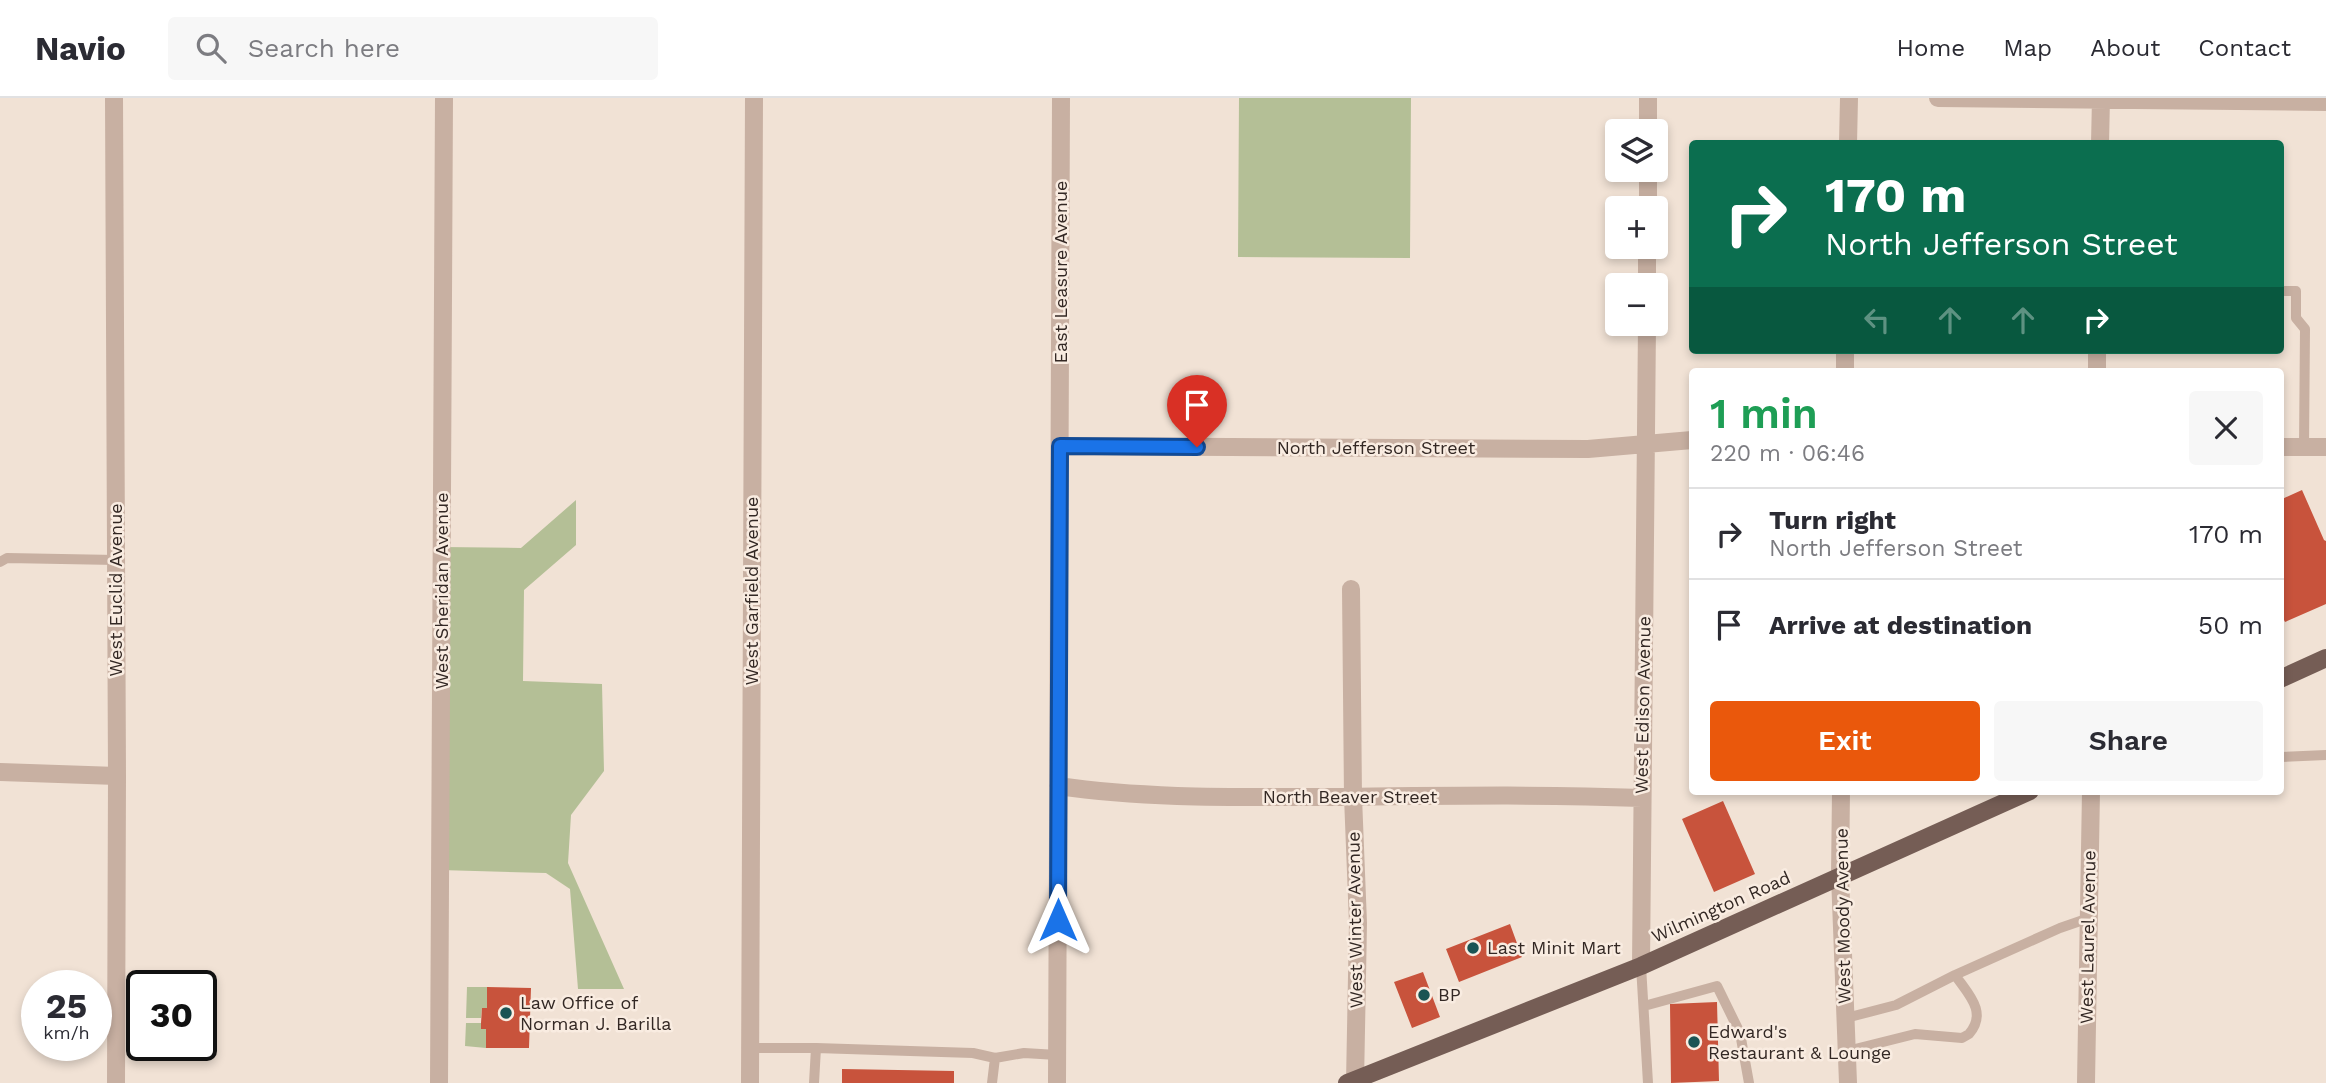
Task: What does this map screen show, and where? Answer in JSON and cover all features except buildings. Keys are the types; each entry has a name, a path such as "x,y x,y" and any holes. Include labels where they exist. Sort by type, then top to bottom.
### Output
{"main road":[{"path":"2284,677 2326,658"},
{"name":"Wilmington Road","path":"1352,1082 1641,966 2021,795"}],"street":[{"name":"West Euclid Avenue","path":"114,98 116,1083"},
{"name":"West Sheridan Avenue","path":"439,1083 444,98"},
{"name":"West Garfield Avenue","path":"750,1083 754,98"},
{"name":"East Leasure Avenue","path":"1057,1083 1061,98"},
{"path":"1648,98 1648,119"},
{"path":"1848,140 1849,98"},
{"path":"1938,98 2326,102"},
{"path":"2100,140 2101,99"},
{"name":"West Edison Avenue","path":"1641,966 1647,336"},
{"name":"North Jefferson Street","path":"1060,446 1588,449 1689,440"},
{"path":"2284,447 2326,447"},
{"name":"West Winter Avenue","path":"1351,589 1353,797 1358,923 1352,1082"},
{"path":"0,772 117,776"},
{"name":"North Beaver Street","path":"1058,786 1171,796 1562,795 1642,798"},
{"name":"West Moody Avenue","path":"1841,795 1840,876 1848,1083"},
{"name":"West Laurel Avenue","path":"2086,1083 2091,795"}],"lane":[{"path":"2284,291 2297,291 2296,318 2305,329 2304,447"},
{"path":"0,562 7,558 116,560"},
{"path":"2284,757 2326,755"},
{"path":"1846,1018 1896,1005 1955,975 2089,918"},
{"path":"1641,966 1648,1083"},
{"path":"1847,1051 1914,1034 1962,1038 1969,1034 1977,1019 1977,1008 1955,975"},
{"path":"1644,1006 1717,986 1741,1033 1749,1083"},
{"path":"750,1048 973,1053 995,1058 1024,1053 1057,1055"},
{"path":"814,1083 816,1048"},
{"path":"992,1083 995,1058"}],"green space":[{"path":"1239,98 1411,98 1410,258 1238,257"},
{"path":"576,500 576,545 524,590 523,681 602,684 604,771 571,815 568,863 624,989 578,989 570,889 546,873 440,870 442,547 521,548"},
{"path":"467,987 487,987 487,1008 482,1008 481,1018 466,1018"},
{"path":"466,1023 481,1023 481,1029 486,1029 486,1048 465,1046"}],"place":[{"name":"Last Minit Mart","path":"1473,948"},
{"name":"BP","path":"1424,995"},
{"name":"Law Office of Norman J. Barilla","path":"506,1013"},
{"name":"Edward's Restaurant & Lounge","path":"1694,1042"}],"route":[{"path":"1058,920 1060,446 1197,447"}]}
